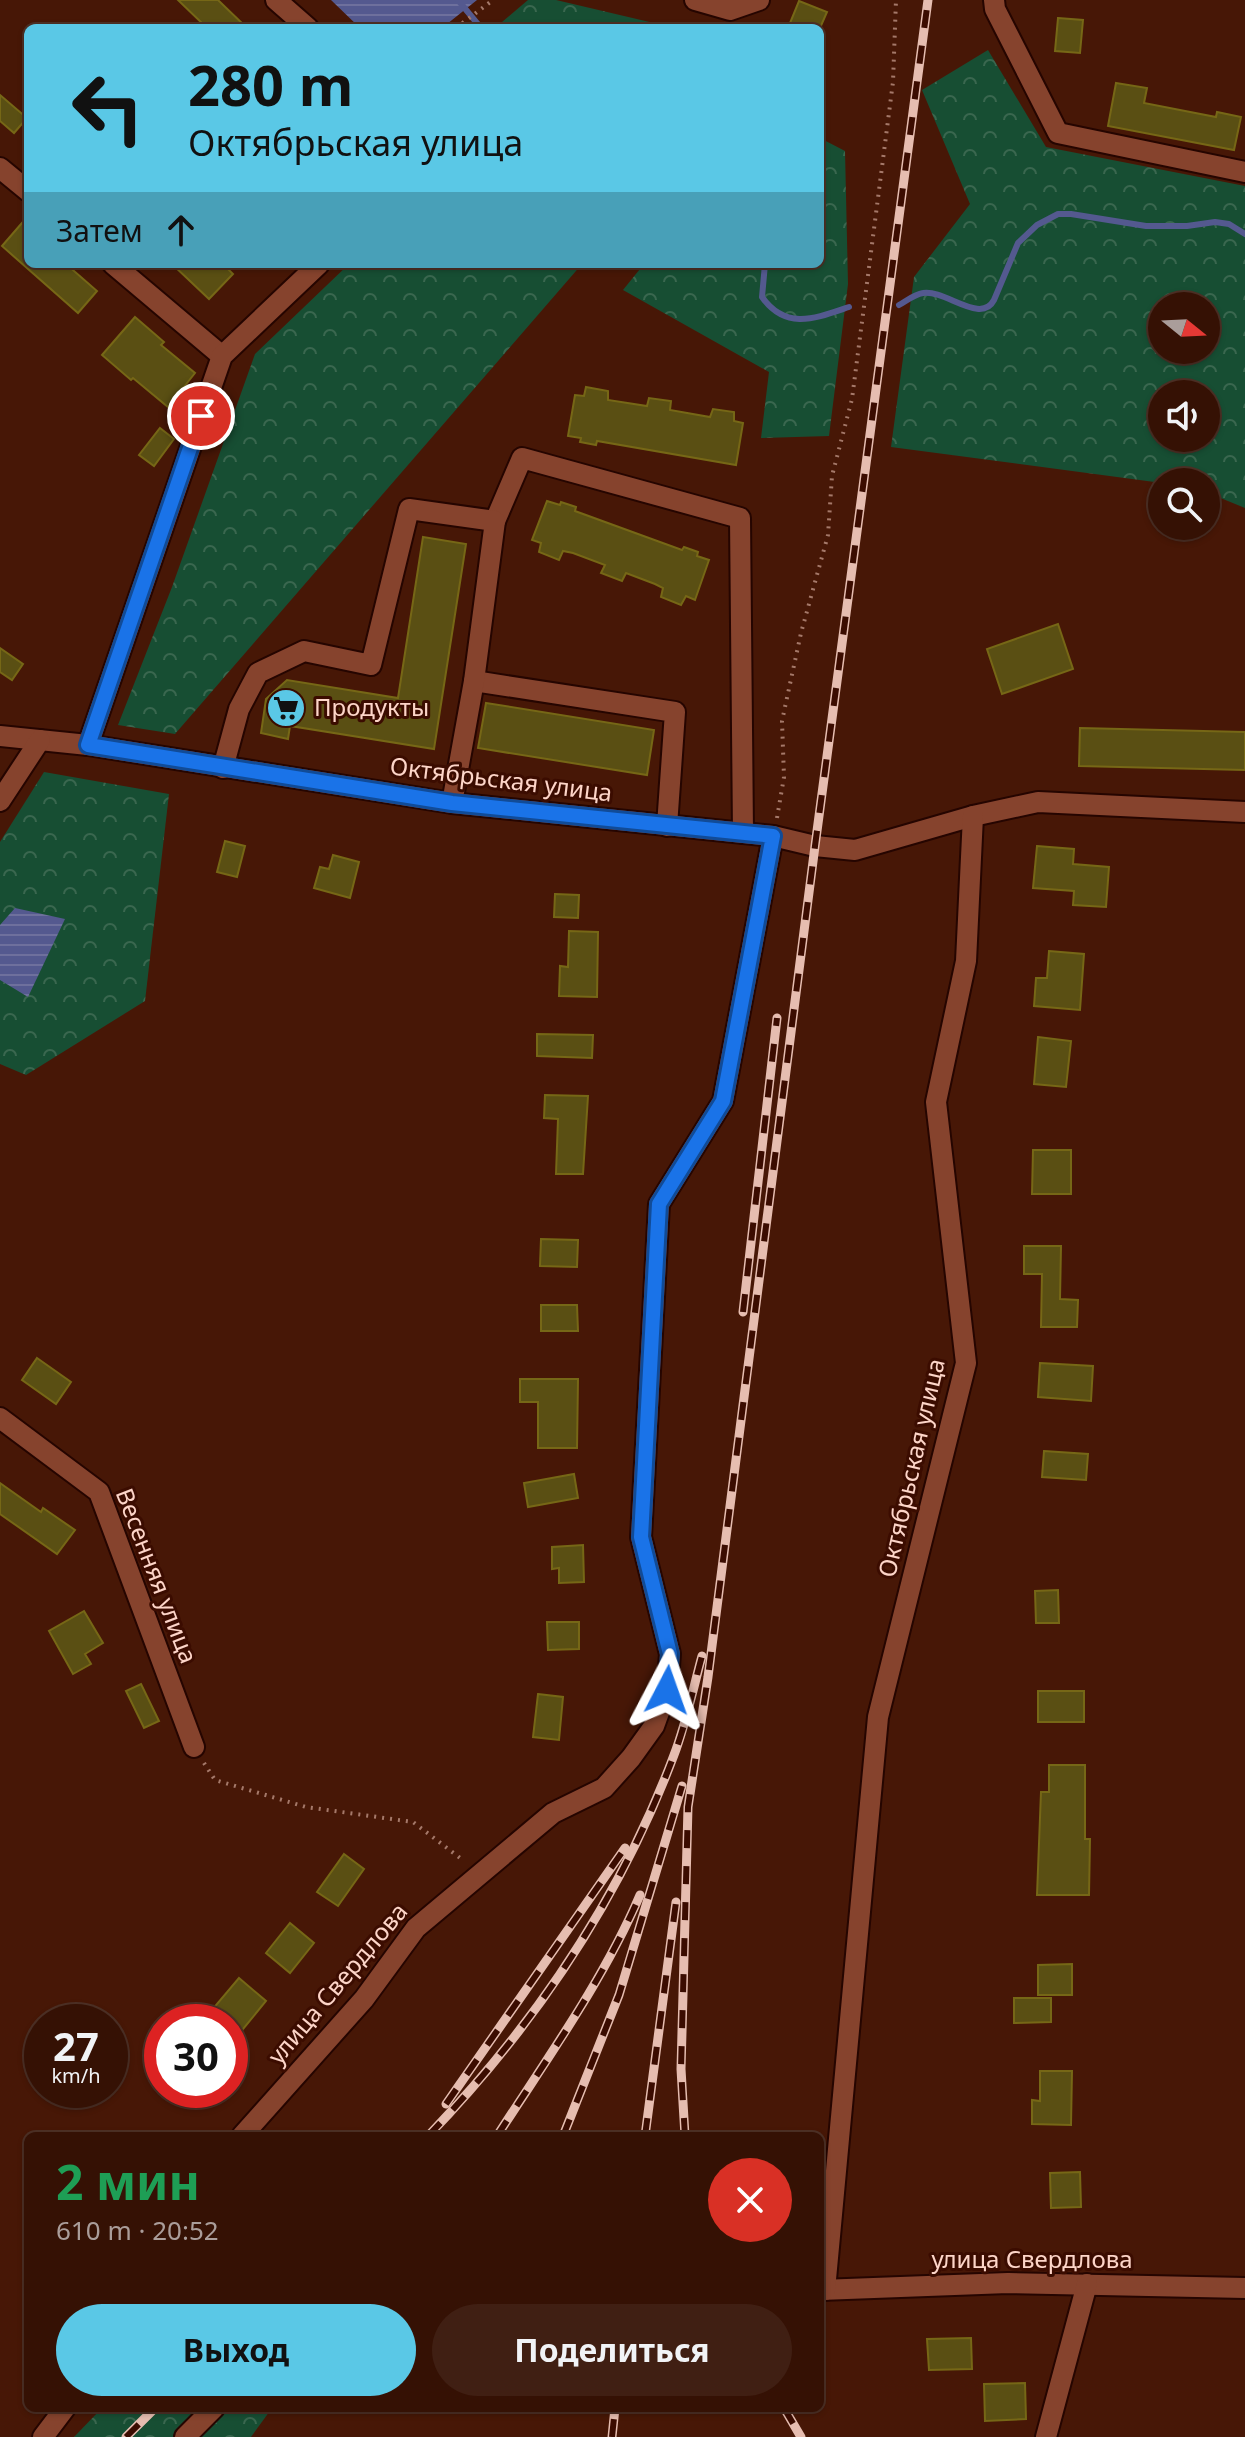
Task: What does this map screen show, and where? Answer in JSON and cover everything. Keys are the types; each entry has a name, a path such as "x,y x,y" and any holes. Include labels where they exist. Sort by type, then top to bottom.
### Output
{"street":[{"path":"276,0 303,24"},
{"path":"695,0 730,10 759,0"},
{"path":"994,4 1058,133 1245,172"},
{"path":"0,168 24,188"},
{"path":"118,268 222,356"},
{"path":"88,745 222,356 315,268"},
{"path":"452,803 474,681 495,521 522,458 740,518 743,833"},
{"path":"223,768 239,709 258,673 304,651 371,665 409,509 495,521"},
{"path":"474,681 675,712 667,826"},
{"name":"Октябрьская улица","path":"0,736 88,745 452,803 773,836 815,846 855,850 973,816 966,961 936,1102 966,1363 878,1717 824,2270"},
{"path":"0,801 40,740"},
{"path":"973,816 1038,802 1245,812"},
{"path":"482,1875 553,1813 604,1788 654,1726 667,1690 670,1654 641,1537 659,1204 723,1101 773,836"},
{"name":"Весенняя улица","path":"0,1418 99,1492 194,1747"},
{"name":"улица Свердлова","path":"246,2132 364,1999 416,1928 482,1875"},
{"name":"улица Свердлова","path":"824,2290 1008,2283 1245,2288"},
{"path":"1046,2437 1087,2284"},
{"path":"43,2437 62,2412"},
{"path":"185,2437 210,2412"}],"path":[{"path":"461,24 493,0"},
{"path":"773,836 784,777 782,721 801,633 828,535 832,476 852,399 893,82 896,0"},
{"path":"194,1747 215,1780 306,1807 413,1822 482,1875"}],"green space":[{"path":"528,0 556,0 658,24 500,24"},
{"path":"988,50 1046,147 1245,186 1245,508 1220,498 1220,468 1148,468 1148,481 891,447 914,277 970,204 922,90"},
{"path":"824,140 845,151 848,284 829,436 761,438 769,372 623,290 641,268 824,268"},
{"path":"345,268 579,268 175,734 118,725 172,587 255,354"},
{"path":"44,772 169,794 145,1001 26,1075 0,1064 0,842"},
{"path":"98,2412 269,2412 251,2437 74,2437"}],"water":[{"path":"331,0 477,0 447,24 356,24"},
{"path":"15,908 65,919 28,997 0,980 0,925"}],"building":[{"path":"178,0 218,0 243,24 203,24"},
{"path":"799,1 827,12 822,24 790,23"},
{"path":"1058,18 1083,20 1080,53 1055,51"},
{"path":"1116,83 1147,88 1144,103 1216,117 1217,112 1241,117 1234,150 1108,126"},
{"path":"0,95 24,115 24,121 14,133 0,121"},
{"path":"24,221 24,265 2,246"},
{"path":"27,268 71,268 97,291 78,313"},
{"path":"176,268 227,268 233,274 209,299"},
{"path":"135,317 164,342 161,345 195,373 168,407 102,355"},
{"path":"586,387 608,391 608,400 647,406 649,398 671,401 670,410 710,417 713,409 734,412 734,421 743,423 736,465 597,441 596,445 568,436 575,395 584,396"},
{"path":"160,428 174,439 154,466 139,455"},
{"path":"547,501 576,507 575,511 682,550 684,547 698,552 697,556 709,560 695,600 686,596 681,605 661,597 663,588 655,584 626,573 622,581 601,573 605,565 573,553 563,551 559,560 539,552 541,543 532,540"},
{"path":"423,537 466,544 434,749 290,726 288,739 261,733 266,699 287,680 398,698"},
{"path":"1058,624 1073,669 1002,694 987,649"},
{"path":"0,648 23,664 12,680 0,672"},
{"path":"486,703 654,730 647,775 478,748"},
{"path":"1080,728 1245,732 1245,770 1079,766"},
{"path":"225,841 245,846 237,877 217,872"},
{"path":"1037,846 1074,849 1073,864 1109,867 1106,907 1073,905 1074,891 1033,888"},
{"path":"333,855 359,862 350,898 314,888 320,867 329,869"},
{"path":"555,894 579,895 578,918 554,917"},
{"path":"569,931 598,932 597,997 559,996 560,966 568,967"},
{"path":"1049,951 1084,954 1080,1010 1034,1006 1036,978 1047,978"},
{"path":"537,1034 593,1035 592,1058 537,1056"},
{"path":"1038,1037 1071,1041 1066,1087 1034,1084"},
{"path":"545,1095 588,1096 583,1174 556,1174 558,1119 544,1118"},
{"path":"1033,1150 1071,1150 1071,1194 1032,1194"},
{"path":"541,1239 578,1240 577,1267 540,1266"},
{"path":"1024,1246 1061,1246 1060,1299 1078,1300 1077,1327 1041,1327 1042,1274 1024,1274"},
{"path":"541,1305 577,1305 578,1331 541,1331"},
{"path":"37,1358 71,1382 56,1404 22,1380"},
{"path":"1040,1363 1093,1366 1091,1401 1038,1397"},
{"path":"520,1379 578,1379 577,1448 538,1448 538,1402 520,1402"},
{"path":"1044,1451 1088,1454 1086,1480 1042,1477"},
{"path":"574,1474 578,1498 528,1507 524,1483"},
{"path":"0,1483 41,1512 43,1508 75,1530 57,1554 0,1514"},
{"path":"583,1545 584,1582 559,1583 559,1568 552,1569 552,1547"},
{"path":"1058,1590 1059,1623 1036,1623 1035,1591"},
{"path":"84,1611 103,1643 85,1654 91,1664 73,1674 49,1631"},
{"path":"547,1622 579,1622 579,1649 548,1650"},
{"path":"141,1684 159,1721 144,1728 126,1691"},
{"path":"1038,1691 1084,1691 1084,1722 1038,1722"},
{"path":"538,1694 563,1697 559,1740 533,1737"},
{"path":"1049,1765 1085,1765 1085,1839 1090,1839 1089,1895 1037,1895 1041,1792 1049,1792"},
{"path":"344,1854 364,1869 338,1906 317,1892"},
{"path":"290,1923 314,1943 290,1973 266,1953"},
{"path":"1072,1964 1072,1995 1038,1995 1038,1965"},
{"path":"239,1978 266,2001 248,2023 248,2004 217,2004"},
{"path":"1014,1998 1051,1998 1051,2022 1014,2023"},
{"path":"1040,2071 1072,2071 1071,2125 1032,2124 1032,2100 1040,2101"},
{"path":"1080,2172 1081,2207 1051,2208 1050,2173"},
{"path":"971,2338 972,2369 929,2370 927,2339"},
{"path":"1025,2383 1026,2419 985,2421 984,2384"}],"waterway":[{"path":"458,0 478,24"},
{"path":"899,305 914,296 932,293 972,308 988,307 994,300 1018,243 1037,225 1058,214 1146,226 1215,222 1229,224 1245,234"},
{"path":"765,268 762,297 781,314 791,318 813,318 849,307"}],"railway":[{"path":"685,2132 681,2069 688,1807 708,1677 928,0"},
{"path":"743,1312 777,1018"},
{"path":"432,2132 504,2050 538,2005 600,1910 628,1860 674,1755 702,1656"},
{"path":"565,2132 619,1995 682,1786"},
{"path":"446,2104 625,1848"},
{"path":"500,2132 592,1988 640,1895"},
{"path":"646,2132 676,1902"},
{"path":"126,2437 151,2412"},
{"path":"612,2437 615,2412"},
{"path":"786,2412 801,2437"}],"place":[{"name":"Продукты","path":"286,708"}],"route":[{"path":"201,416 88,745 452,803 773,836 723,1101 659,1204 641,1537 670,1654 667,1690"}]}
